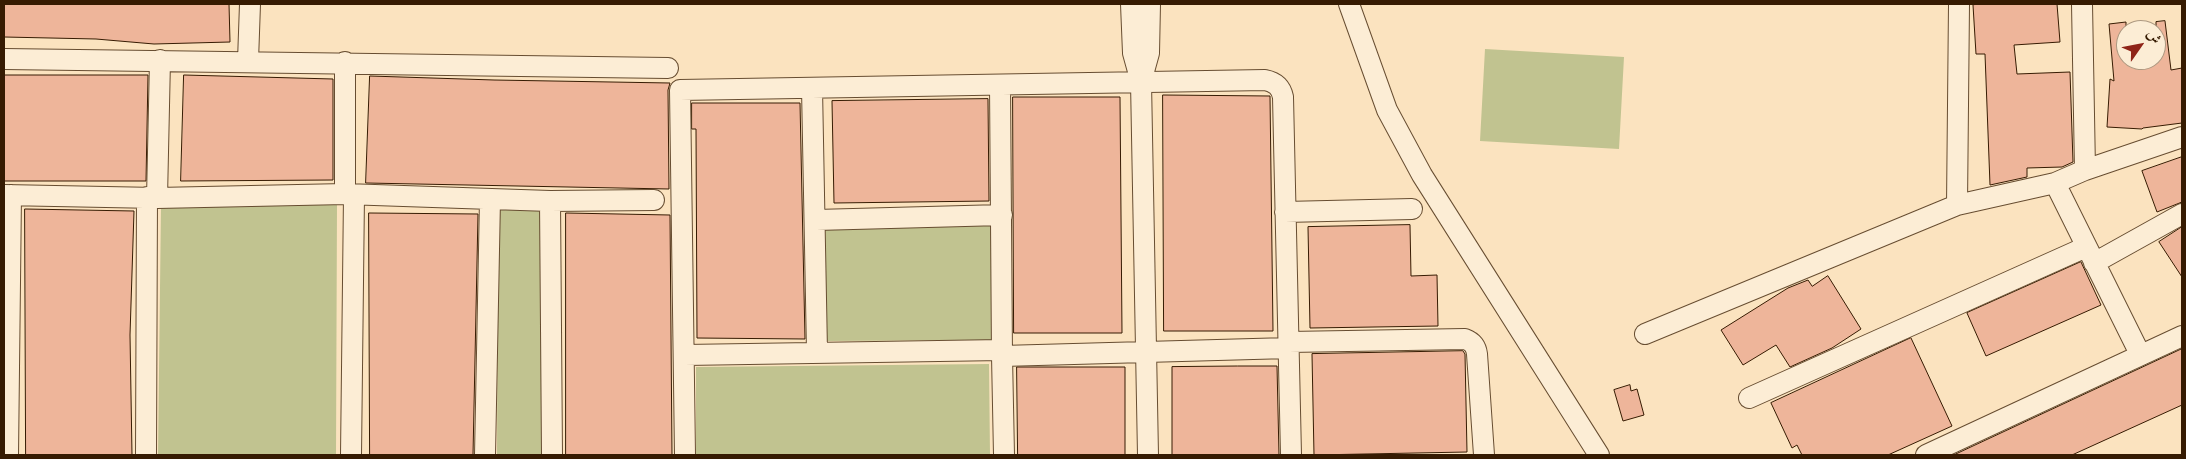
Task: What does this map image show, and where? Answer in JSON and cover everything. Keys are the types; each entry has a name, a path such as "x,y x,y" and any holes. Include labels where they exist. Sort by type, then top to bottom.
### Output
{"street":[{"path":"248,61 250,4"},
{"path":"1131,4 1133,53 1141,82"},
{"path":"1148,455 1141,82 1149,46 1150,4"},
{"path":"1349,4 1387,110 1422,175 1599,455"},
{"path":"1957,205 1959,4"},
{"path":"2082,4 2085,170"},
{"path":"4,58 668,68"},
{"path":"146,455 152,198 160,60"},
{"path":"345,62 349,195 352,455"},
{"path":"685,455 680,90 1265,80 1279,87 1283,98 1291,455"},
{"path":"1000,85 1004,455"},
{"path":"812,88 817,352"},
{"path":"1645,334 1957,205 2055,183 2085,170 2182,137"},
{"path":"2055,183 2140,354"},
{"path":"8,455 7,195 152,198 349,195 550,200 654,200"},
{"path":"485,455 490,199"},
{"path":"550,200 552,455"},
{"path":"1285,212 1412,209"},
{"path":"1749,398 2090,255 2182,214"},
{"path":"816,220 1002,215"},
{"path":"1926,455 2182,336"},
{"path":"685,355 817,352 1147,353 1289,345 1465,340 1474,344 1477,354 1484,455"}],"green space":[{"path":"1485,49 1624,57 1619,149 1480,141"},
{"path":"498,204 544,204 543,455 497,455"},
{"path":"161,205 337,205 336,455 158,455"},
{"path":"992,226 994,340 827,341 825,227"},
{"path":"989,364 990,455 696,455 696,367"}],"building":[{"path":"4,4 229,4 230,42 154,44 96,39 4,37"},
{"path":"2057,4 2060,42 2014,45 2017,74 2070,72 2073,162 2062,167 2027,168 2027,177 1990,185 1985,54 1976,54 1973,5"},
{"path":"2116,23 2116,70 2166,70 2166,29 2171,70 2182,68 2182,123 2142,129 2107,127 2110,79 2114,81 2109,24"},
{"path":"4,75 148,75 146,181 4,181"},
{"path":"184,75 333,79 333,180 181,181"},
{"path":"370,76 670,83 668,90 669,189 366,183"},
{"path":"1163,95 1270,96 1273,331 1164,331"},
{"path":"1013,97 1120,97 1122,333 1014,333"},
{"path":"988,99 989,201 834,203 832,101"},
{"path":"692,103 800,103 805,339 697,338 696,129 692,129"},
{"path":"2182,157 2182,202 2157,212 2142,171"},
{"path":"25,209 134,211 130,335 132,455 26,455"},
{"path":"369,213 478,214 473,455 370,455"},
{"path":"566,213 670,215 672,455 566,455"},
{"path":"1410,225 1411,276 1437,275 1438,326 1310,328 1308,227"},
{"path":"2182,227 2182,277 2159,242"},
{"path":"2081,262 2101,305 1986,356 1967,313"},
{"path":"1828,276 1861,329 1832,348 1790,367 1776,345 1743,365 1721,330 1788,288 1808,280 1812,286"},
{"path":"1911,338 1952,426 1888,455 1802,455 1797,445 1792,448 1771,403"},
{"path":"2182,349 2182,405 2072,455 1954,455"},
{"path":"1463,351 1465,354 1467,452 1314,455 1312,354"},
{"path":"1277,366 1279,455 1172,455 1172,367"},
{"path":"1017,367 1125,367 1125,455 1018,455"},
{"path":"1630,385 1631,391 1637,389 1644,415 1623,421 1614,390"}]}
